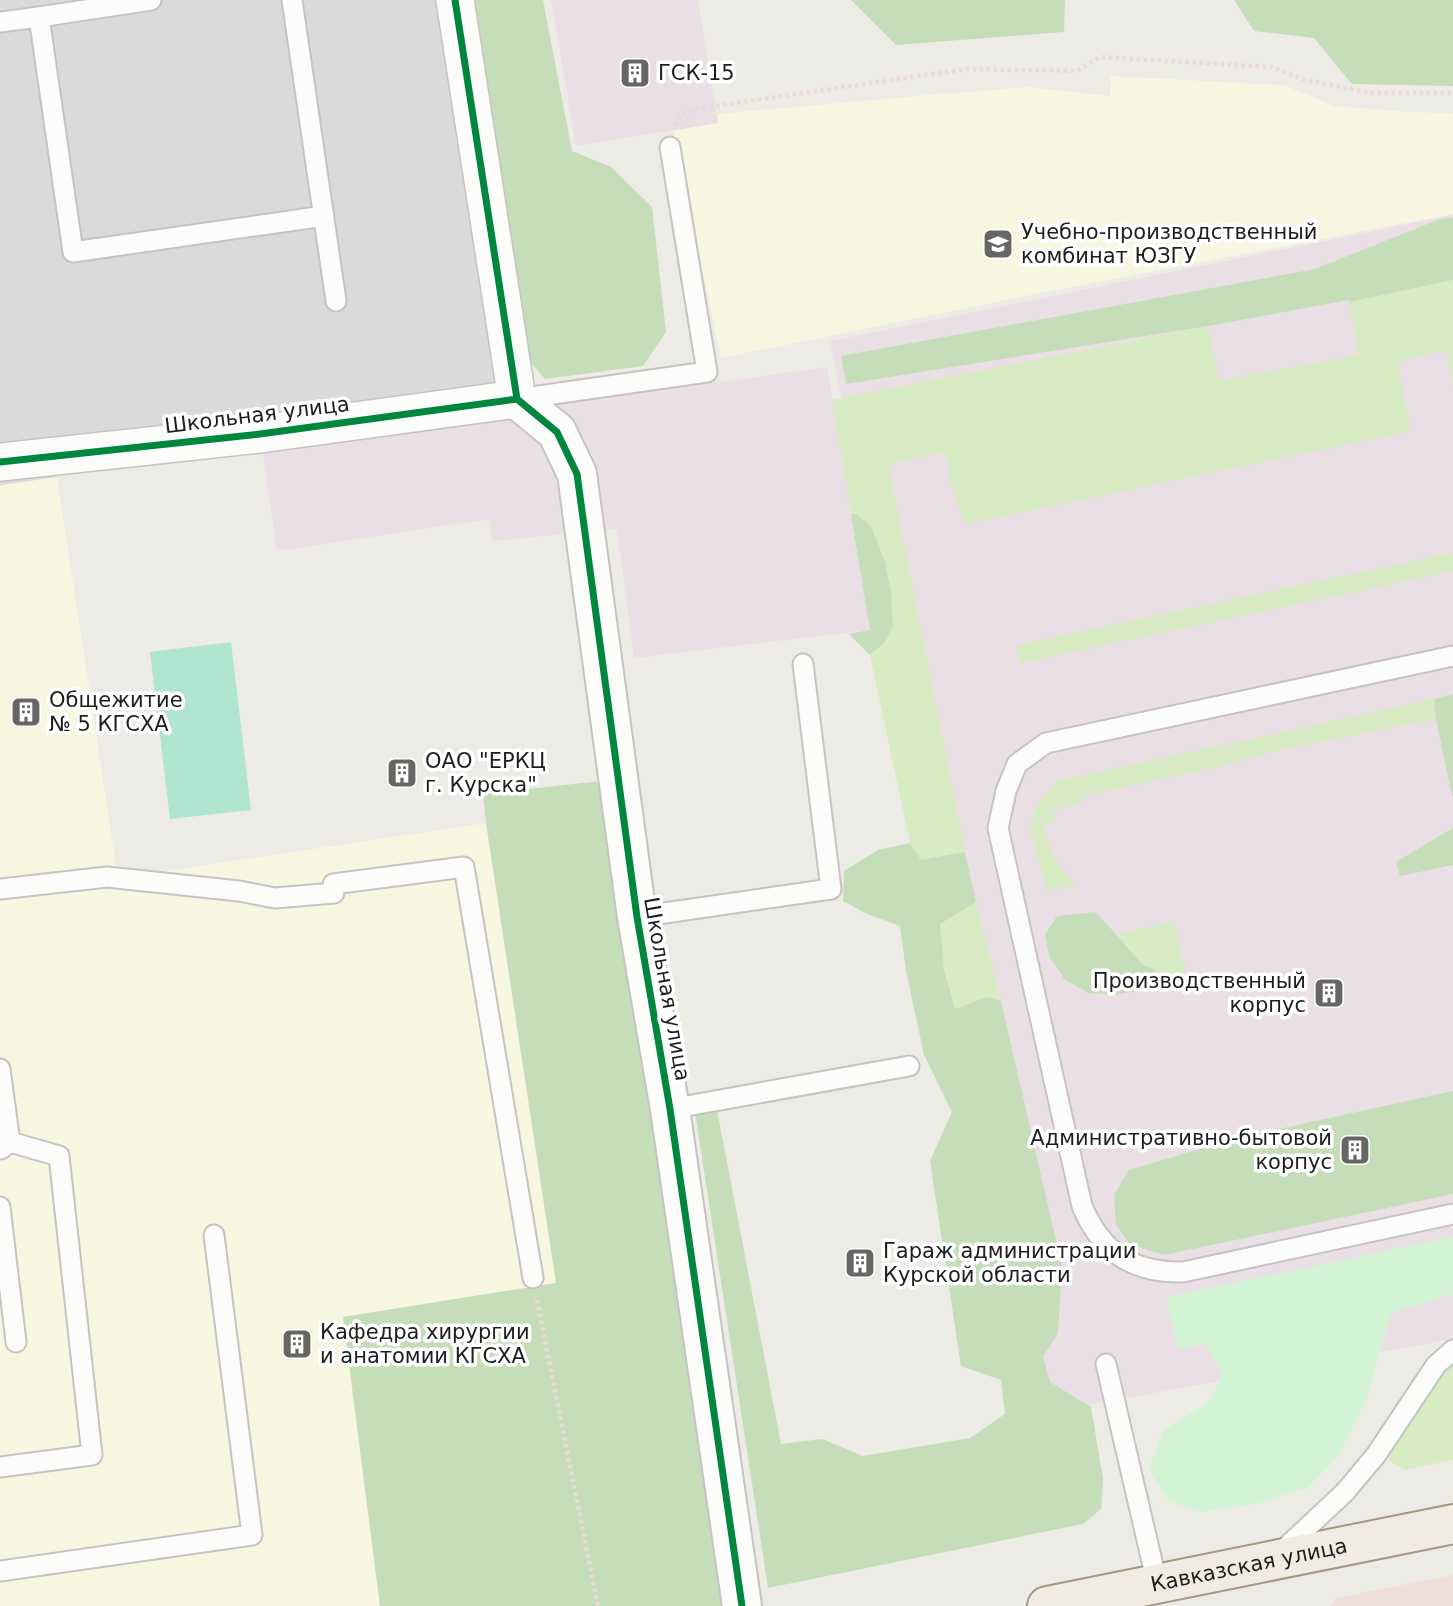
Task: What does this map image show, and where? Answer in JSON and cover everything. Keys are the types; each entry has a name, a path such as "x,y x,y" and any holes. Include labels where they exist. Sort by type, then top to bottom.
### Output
{"main road":[{"name":"Кавказская улица","path":"1047,1606 1453,1524"}],"street":[{"path":"455,0 517,399"},
{"name":"Школьная улица","path":"0,462 260,434 517,399 557,432 577,474 637,917 670,1109 741,1606"}],"lane":[{"path":"0,22 151,0"},
{"path":"292,0 336,300"},
{"path":"39,17 73,252 324,215"},
{"path":"517,399 707,372 670,147"},
{"path":"1453,656 1046,743 1017,764 1006,791 998,828 1082,1206 1089,1224 1113,1252 1146,1269 1165,1273 1184,1272 1453,1214"},
{"path":"637,917 831,889 803,664"},
{"path":"0,889 107,877 239,891 275,898 334,893 334,884 464,867 533,1278"},
{"path":"670,1109 909,1066"},
{"path":"0,1069 5,1146 59,1156 92,1455 0,1467"},
{"path":"0,1207 16,1342"},
{"path":"0,1571 252,1535 214,1235"},
{"path":"1273,1559 1345,1492 1376,1455 1436,1365 1453,1350"},
{"path":"1106,1364 1157,1583"}],"path":[{"path":"670,147 673,131 680,117 694,109 967,69 1077,71 1100,57 1272,67 1305,80 1372,93 1453,93"},
{"path":"533,1278 598,1606"}],"shaded area":[{"path":"0,0 459,0 510,386 52,451 57,477 0,485"},
{"name":"ГСК-15","path":"551,0 698,0 718,123 576,146"},
{"name":"Учебно-производственный комбинат ЮЗГУ","path":"1111,76 1284,85 1334,106 1453,113 1453,214 721,358 673,131 718,123 717,114 939,94 1029,87 1110,96"},
{"path":"1453,215 1453,1339 1043,1413 830,341"},
{"path":"827,367 870,630 634,658 617,529 493,541 489,519 277,551 262,447"},
{"path":"57,477 118,878 486,823 556,1283 343,1317 380,1606 0,1606 0,486"},
{"path":"1453,1575 1453,1606 1331,1606 1336,1598"}],"green space":[{"path":"475,0 543,0 572,151 611,167 652,207 666,332 643,366 545,379 523,353"},
{"path":"851,0 1065,0 1064,32 896,45"},
{"path":"1234,0 1453,0 1453,86 1352,84 1314,38 1254,31"},
{"path":"1453,218 1453,280 1349,302 846,384 841,356 1315,269 1440,219"},
{"path":"1453,280 1453,388 1446,350 1397,362 1411,431 965,524 951,483 945,452 888,464 965,852 921,860 910,843 870,655 849,634 870,630 832,400 1208,326 1219,381 1359,355 1349,302"},
{"path":"851,514 856,514 871,526 885,562 891,592 893,626 884,643 870,655 849,634 870,630"},
{"path":"1453,553 1453,571 1020,663 1017,645"},
{"path":"231,642 251,810 170,819 150,652"},
{"path":"1453,694 1453,796 1452,796 1434,699"},
{"path":"1434,699 1436,719 1284,749 1221,766 1087,795 1078,804 1053,810 1055,822 1044,825 1049,844 1059,865 1077,885 1047,890 1030,829 1037,804 1058,781"},
{"path":"601,781 742,1606 380,1606 343,1317 556,1283 483,794"},
{"path":"1453,828 1453,865 1400,876 1396,862"},
{"path":"910,843 921,860 965,852 976,902 940,924 944,969 955,1009 987,997 1001,1001 1062,1267 1058,1333 1043,1357 1050,1382 1091,1407 1103,1479 1101,1509 1083,1524 768,1588 695,1112 717,1110 781,1444 822,1439 863,1456 970,1438 1005,1414 1001,1380 961,1366 930,1161 952,1112 924,1055 906,971 900,926 867,914 843,901 844,871 878,850"},
{"path":"976,902 1001,1001 987,997 955,1009 944,969 940,924"},
{"path":"1096,912 1142,964 1156,970 1151,989 1114,995 1089,993 1065,980 1049,956 1045,935 1057,916"},
{"path":"1174,921 1187,981 1151,989 1156,970 1142,964 1117,935"},
{"path":"1453,1091 1453,1194 1164,1255 1129,1244 1116,1224 1114,1195 1129,1170 1234,1139"},
{"path":"1453,1237 1453,1294 1391,1313 1366,1401 1339,1455 1309,1487 1255,1504 1200,1512 1169,1501 1149,1470 1163,1431 1209,1402 1222,1374 1205,1344 1178,1350 1166,1297"},
{"path":"1453,1363 1453,1460 1405,1470 1390,1461 1385,1444 1397,1419"}],"cycle path":[{"path":"0,462 260,434 517,399 455,0"},
{"path":"517,399 557,432 577,474 637,917 670,1109 742,1606"}],"place":[{"name":"ГСК-15","path":"635,73"},
{"name":"Учебно-производственный комбинат ЮЗГУ","path":"998,244"},
{"name":"Общежитие № 5 КГСХА","path":"26,712"},
{"name":"ОАО \"ЕРКЦ г. Курска\"","path":"402,773"},
{"name":"Производственный корпус","path":"1329,993"},
{"name":"Административно-бытовой корпус","path":"1355,1150"},
{"name":"Гараж администрации Курской области","path":"860,1263"},
{"name":"Кафедра хирургии и анатомии КГСХА","path":"297,1344"}]}
